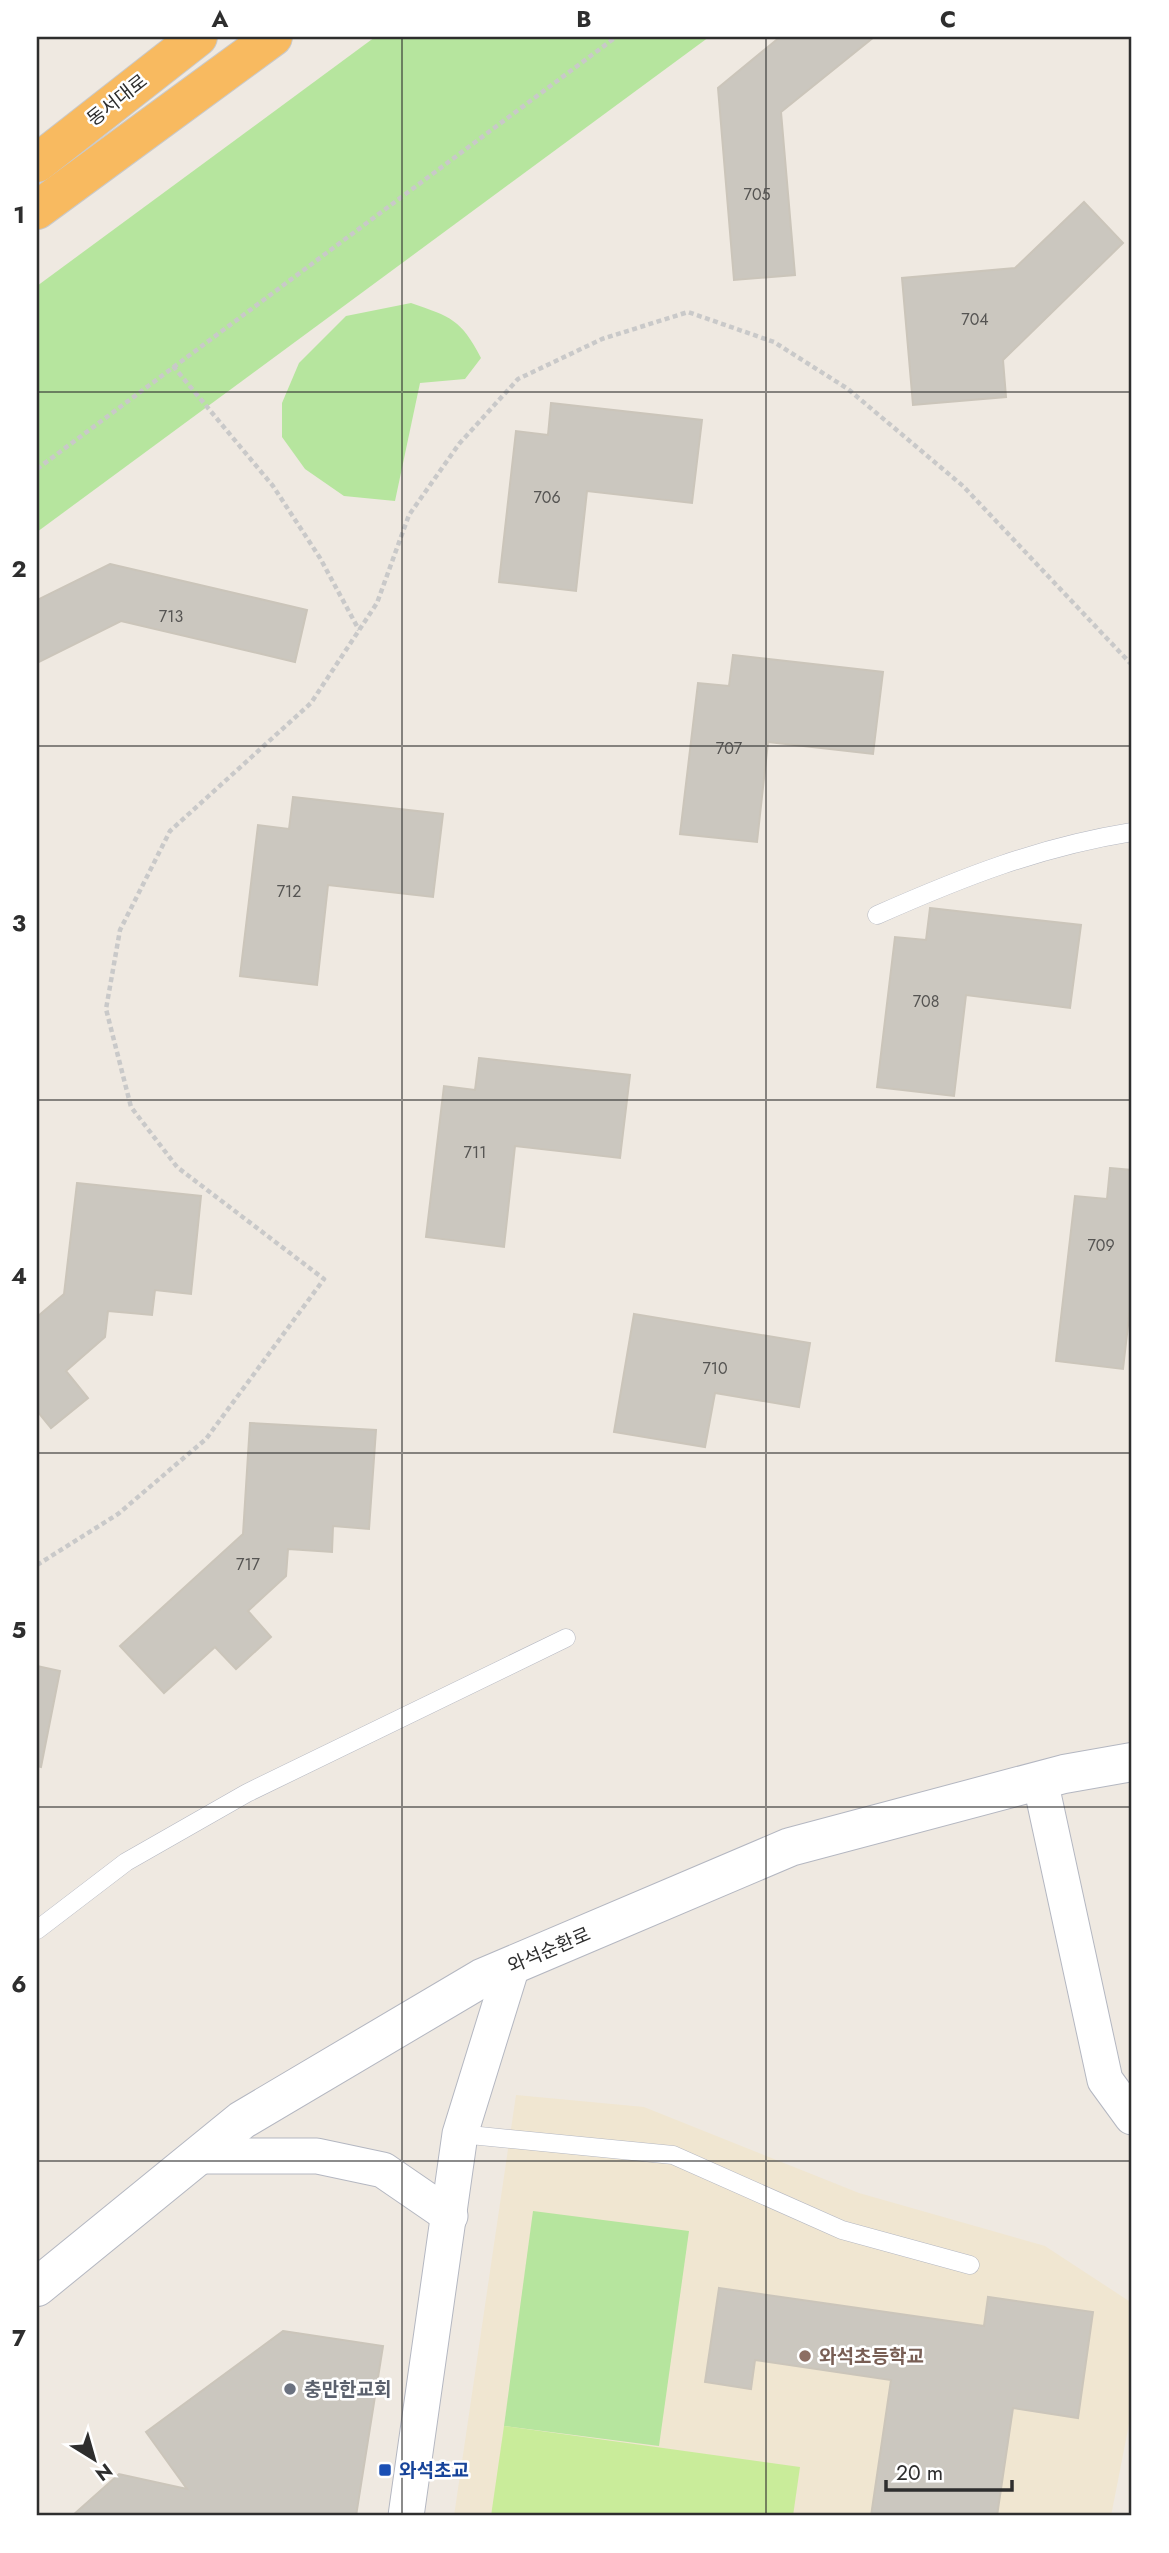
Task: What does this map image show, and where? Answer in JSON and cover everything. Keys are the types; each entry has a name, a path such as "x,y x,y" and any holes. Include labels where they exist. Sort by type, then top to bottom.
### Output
{"highway":[{"name":"동서대로","path":"37,163 198,37"},
{"path":"37,210 273,37"}],"street":[{"name":"와석순환로","path":"37,2287 243,2120 482,1979 790,1847 1040,1780 1132,1762"},
{"path":"1040,1780 1105,2080 1132,2117"},
{"path":"406,2516 460,2134 512,1966"},
{"path":"198,2156 317,2156 383,2170 450,2216"}],"lane":[{"path":"877,915 972,873 1079,841 1132,832"},
{"path":"37,1930 127,1861 247,1793 566,1638"},
{"path":"460,2134 673,2155 842,2230 970,2265"}],"path":[{"path":"37,469 615,37"},
{"path":"37,1565 117,1514 206,1439 324,1279 177,1167 131,1107 107,1009 120,930 170,831 311,703 377,603 409,515 459,444 517,379 602,339 688,312 774,342 848,389 963,486 1132,665"},
{"path":"173,366 273,486 320,558 360,630"}],"shaded area":[{"name":"와석초등학교","path":"516,2095 644,2107 859,2193 1045,2246 1132,2303 1132,2409 1111,2516 454,2516"}],"green space":[{"path":"375,37 709,37 37,532 37,286"},
{"path":"411,303 445,316 461,327 481,358 465,379 420,383 395,501 344,496 305,469 282,437 282,403 299,363 346,316"},
{"path":"533,2211 689,2231 659,2446 504,2426"},
{"path":"504,2426 800,2467 793,2516 491,2516"}],"building":[{"path":"780,37 874,37 781,112 795,275 734,280 718,88"},
{"path":"1084,202 1123,243 1003,360 1006,397 913,405 902,278 1015,268"},
{"path":"551,403 702,420 692,503 587,491 576,591 499,582 516,431 548,435"},
{"path":"110,564 307,610 295,662 121,621 37,663 37,600"},
{"path":"733,655 883,672 873,754 768,742 757,842 680,834 698,683 729,686"},
{"path":"293,797 443,814 433,897 328,885 317,985 240,976 258,825 289,829"},
{"path":"930,908 1081,925 1070,1008 966,995 954,1096 877,1087 895,937 926,940"},
{"path":"479,1058 630,1075 620,1158 515,1146 504,1247 426,1237 444,1086 475,1090"},
{"path":"1110,1168 1132,1170 1132,1291 1123,1369 1056,1361 1075,1196 1107,1199"},
{"path":"77,1183 201,1196 191,1294 155,1290 152,1315 108,1311 105,1337 66,1371 88,1398 51,1428 37,1411 37,1317 64,1294"},
{"path":"634,1314 810,1343 799,1407 715,1393 705,1447 614,1432"},
{"path":"250,1423 376,1430 369,1529 333,1526 332,1552 288,1549 286,1576 248,1611 271,1637 236,1669 215,1647 164,1693 120,1646 243,1534"},
{"path":"37,1666 60,1671 41,1767 37,1766"},
{"path":"719,2288 984,2326 988,2297 1093,2312 1078,2418 1013,2408 997,2516 871,2516 891,2380 755,2360 751,2389 705,2382"},
{"name":"충만한교회","path":"283,2331 383,2346 356,2516 72,2516 119,2474 187,2489 146,2432"}],"place":[{"name":"와석초등학교","path":"805,2356"},
{"name":"충만한교회","path":"290,2389"},
{"name":"와석초교","path":"385,2470"}]}
